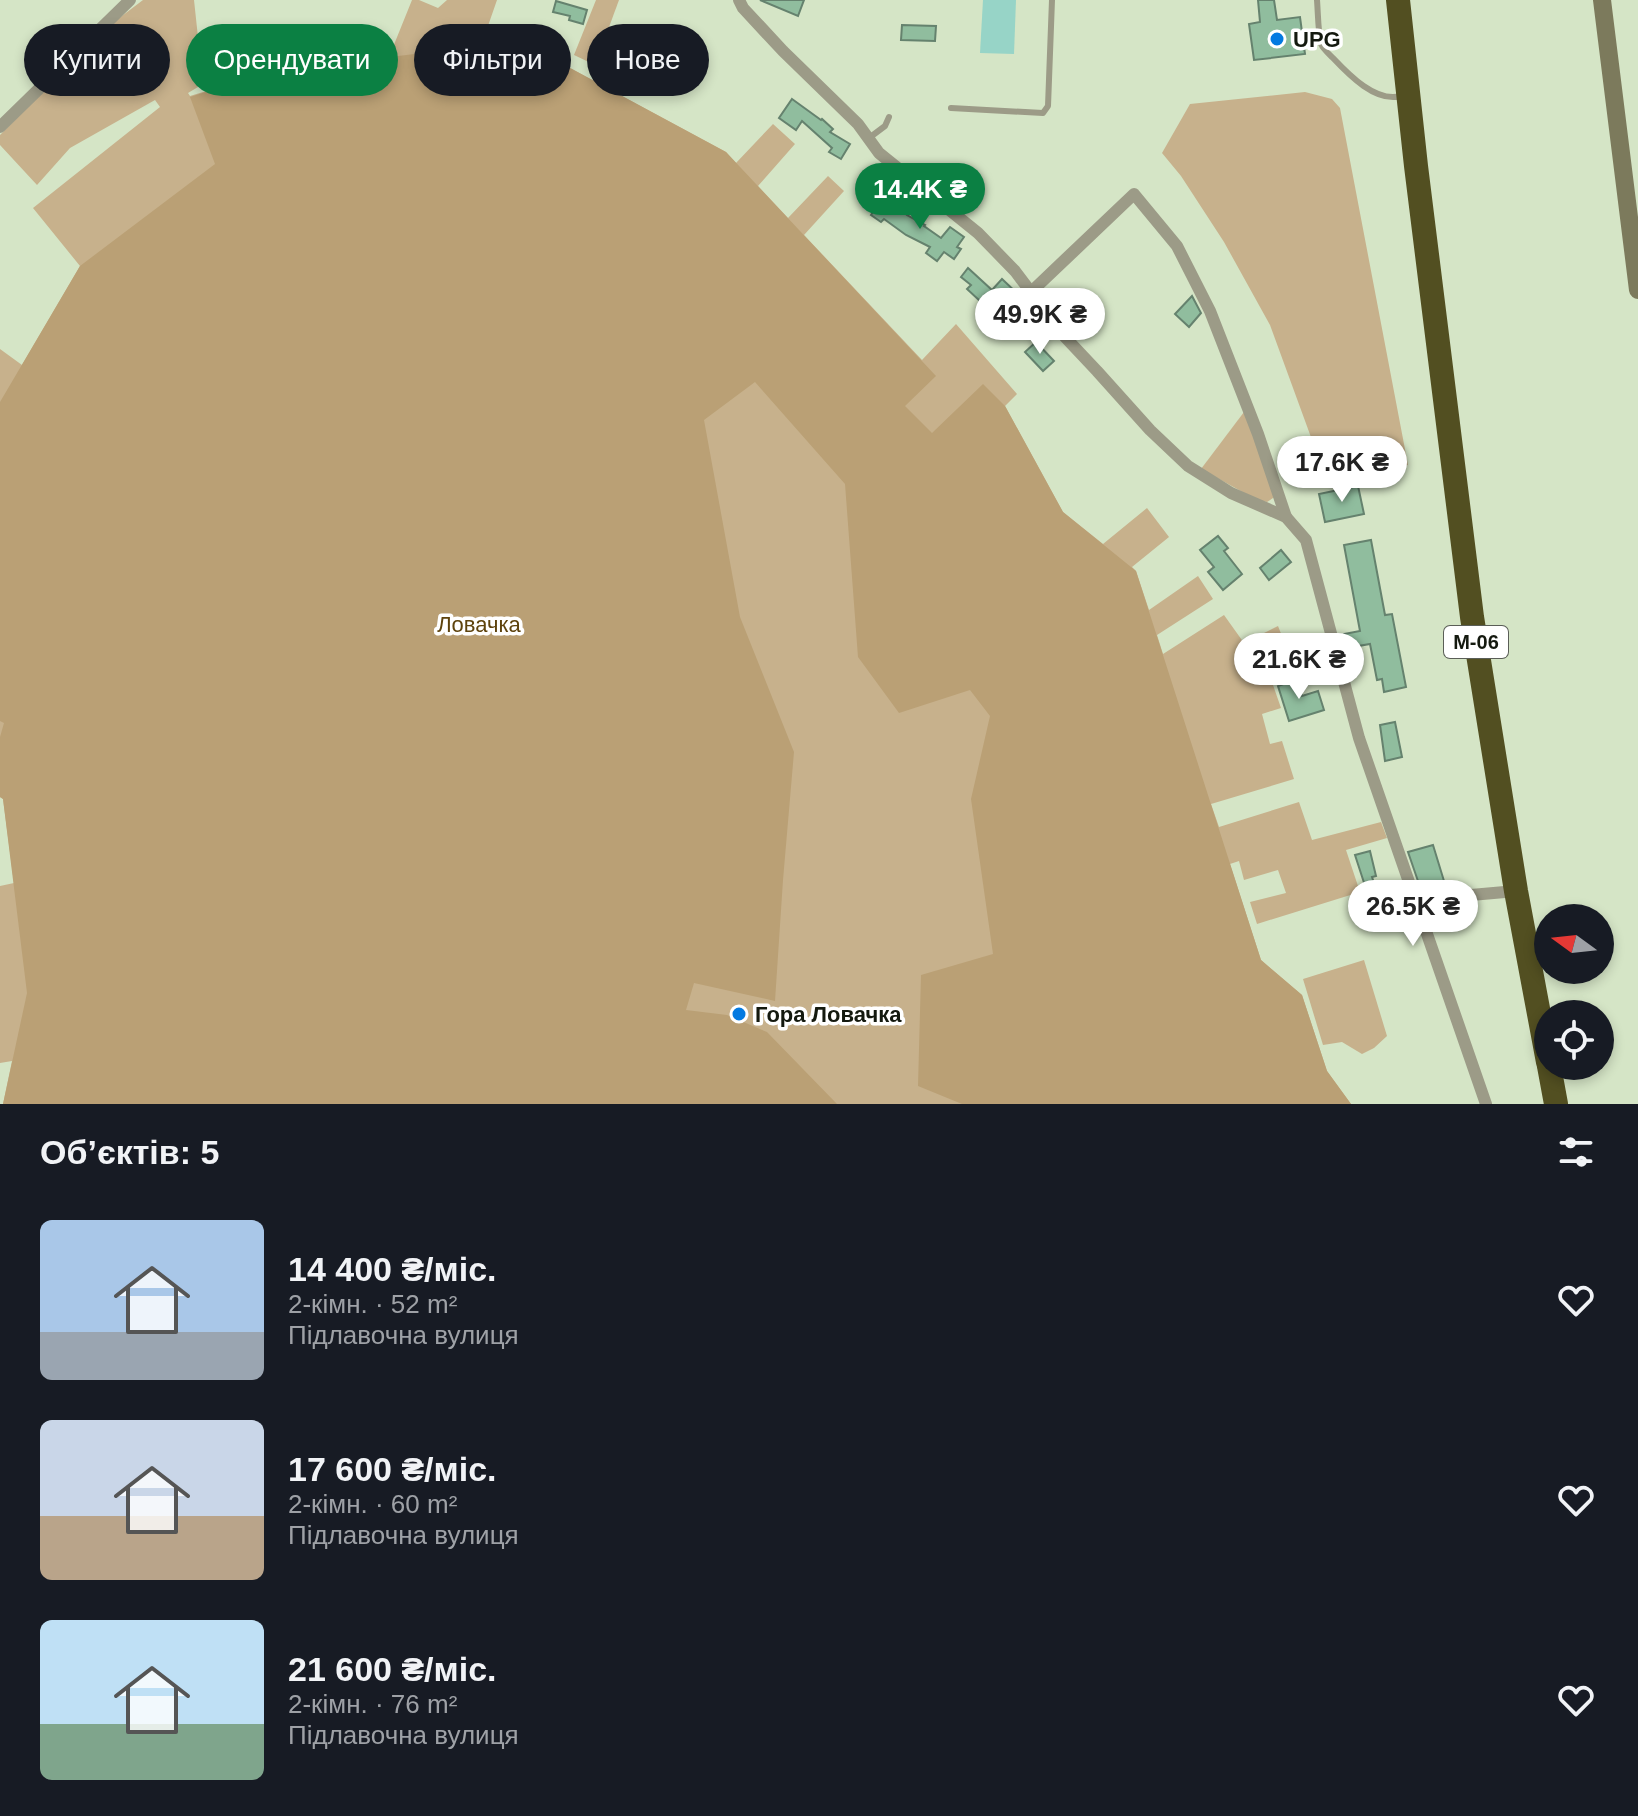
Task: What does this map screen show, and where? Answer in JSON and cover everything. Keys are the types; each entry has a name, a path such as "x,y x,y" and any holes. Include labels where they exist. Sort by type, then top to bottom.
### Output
{"highway":[{"name":"М-06","path":"1398,0 1472,617 1536,1000"},
{"name":"М-06","path":"1551,1080 1556,1104"}],"main road":[{"path":"1602,0 1638,290"}],"street":[{"path":"0,127 130,0"},
{"path":"739,0 783,51 858,124 879,153 978,233 1015,271 1065,337 1150,430 1188,466 1231,493 1286,517"},
{"path":"1031,292 1134,194 1177,246 1210,311 1258,434 1286,517 1306,540 1359,738 1486,1104"},
{"path":"1415,900 1516,891"}],"lane":[{"path":"951,108 1043,113 1048,106 1052,0"},
{"path":"1317,0 1322,46 1351,77 1383,96 1394,98 1408,94"},
{"path":"869,138 885,126 889,117"}],"green space":[{"name":"Ловачка","path":"143,0 194,0 197,24 186,24 186,96 398,96 398,35 412,0 438,8 447,0 497,0 489,24 414,24 414,96 571,96 571,68 587,77 587,96 622,96 726,152 736,163 773,124 795,144 758,186 788,218 828,176 844,191 804,235 922,360 956,324 1017,394 1005,406 1063,512 1103,544 1147,508 1169,537 1132,567 1149,610 1198,576 1213,599 1157,635 1163,654 1224,615 1244,643 1278,626 1298,676 1273,685 1281,708 1262,714 1270,744 1282,741 1294,779 1211,804 1219,827 1299,802 1312,840 1381,822 1387,838 1346,850 1360,892 1257,924 1250,902 1286,893 1278,870 1244,880 1239,861 1230,864 1261,960 1302,995 1327,1071 1351,1104 3,1104 12,1061 0,1063 0,886 14,883 3,799 0,797 0,349 22,365 80,266 33,208 160,107 155,100 70,148 37,185 0,145 0,135 39,96 170,96 170,24 111,24"},
{"path":"596,0 619,0 610,24 587,24 587,61 574,55"},
{"name":"Ловачка","path":"414,54 414,96 571,96 571,68 587,77 587,96 622,96 726,152 936,376 905,406 932,433 983,384 1005,406 1063,512 1136,571 1261,960 1302,995 1327,1071 1351,1104 962,1104 918,1086 921,975 993,954 971,799 990,716 970,690 899,713 858,657 845,484 755,382 704,420 740,617 794,752 775,1001 694,983 686,1010 727,1015 767,1032 837,1104 3,1104 27,993 3,799 0,797 0,737 4,723 0,721 0,402 80,266 215,164 190,97 398,96 398,56"},
{"path":"1305,92 1332,99 1340,108 1408,465 1327,481 1270,325 1224,242 1181,176 1162,153 1190,104"},
{"path":"1244,412 1274,491 1273,498 1267,502 1257,500 1201,469"},
{"path":"1364,960 1387,1036 1362,1054 1342,1042 1323,1045 1303,979"}],"water":[{"path":"983,0 1016,0 1014,54 980,53"}],"building":[{"path":"760,0 804,0 798,16"},
{"name":"UPG","path":"1258,0 1274,0 1277,20 1300,17 1305,54 1254,60 1249,24 1260,22"},
{"path":"556,1 587,10 583,24 569,20 570,16 553,12"},
{"path":"902,25 936,26 935,41 901,40"},
{"path":"792,99 822,119 833,129 830,132 850,144 841,159 829,152 832,148 802,121 796,130 779,118"},
{"path":"882,199 896,209 898,206 941,238 950,227 964,237 954,259 944,252 937,261 926,253 930,247 884,219 881,222 871,215"},
{"path":"968,268 992,290 1002,279 1018,294 1003,310 985,295 980,301 967,289 971,285 961,277"},
{"path":"1192,296 1201,313 1189,327 1175,314"},
{"path":"1036,342 1054,361 1043,371 1025,352"},
{"path":"1358,486 1364,514 1325,522 1319,494"},
{"path":"1218,536 1228,548 1224,551 1242,574 1223,590 1208,572 1214,567 1200,550"},
{"path":"1371,540 1385,615 1392,614 1406,687 1384,692 1382,679 1377,680 1370,644 1347,648 1344,634 1360,631 1344,545"},
{"path":"1281,550 1291,562 1269,580 1260,568"},
{"path":"1297,679 1302,696 1318,691 1324,710 1289,721 1278,686"},
{"path":"1395,722 1402,757 1385,761 1380,725"},
{"path":"1433,845 1444,881 1429,886 1419,884 1408,852"},
{"path":"1370,851 1376,876 1372,877 1383,910 1357,917 1353,904 1367,900 1368,895 1355,855"}],"place":[{"name":"UPG","path":"1277,39"},
{"name":"Гора Ловачка","path":"739,1014"}]}
